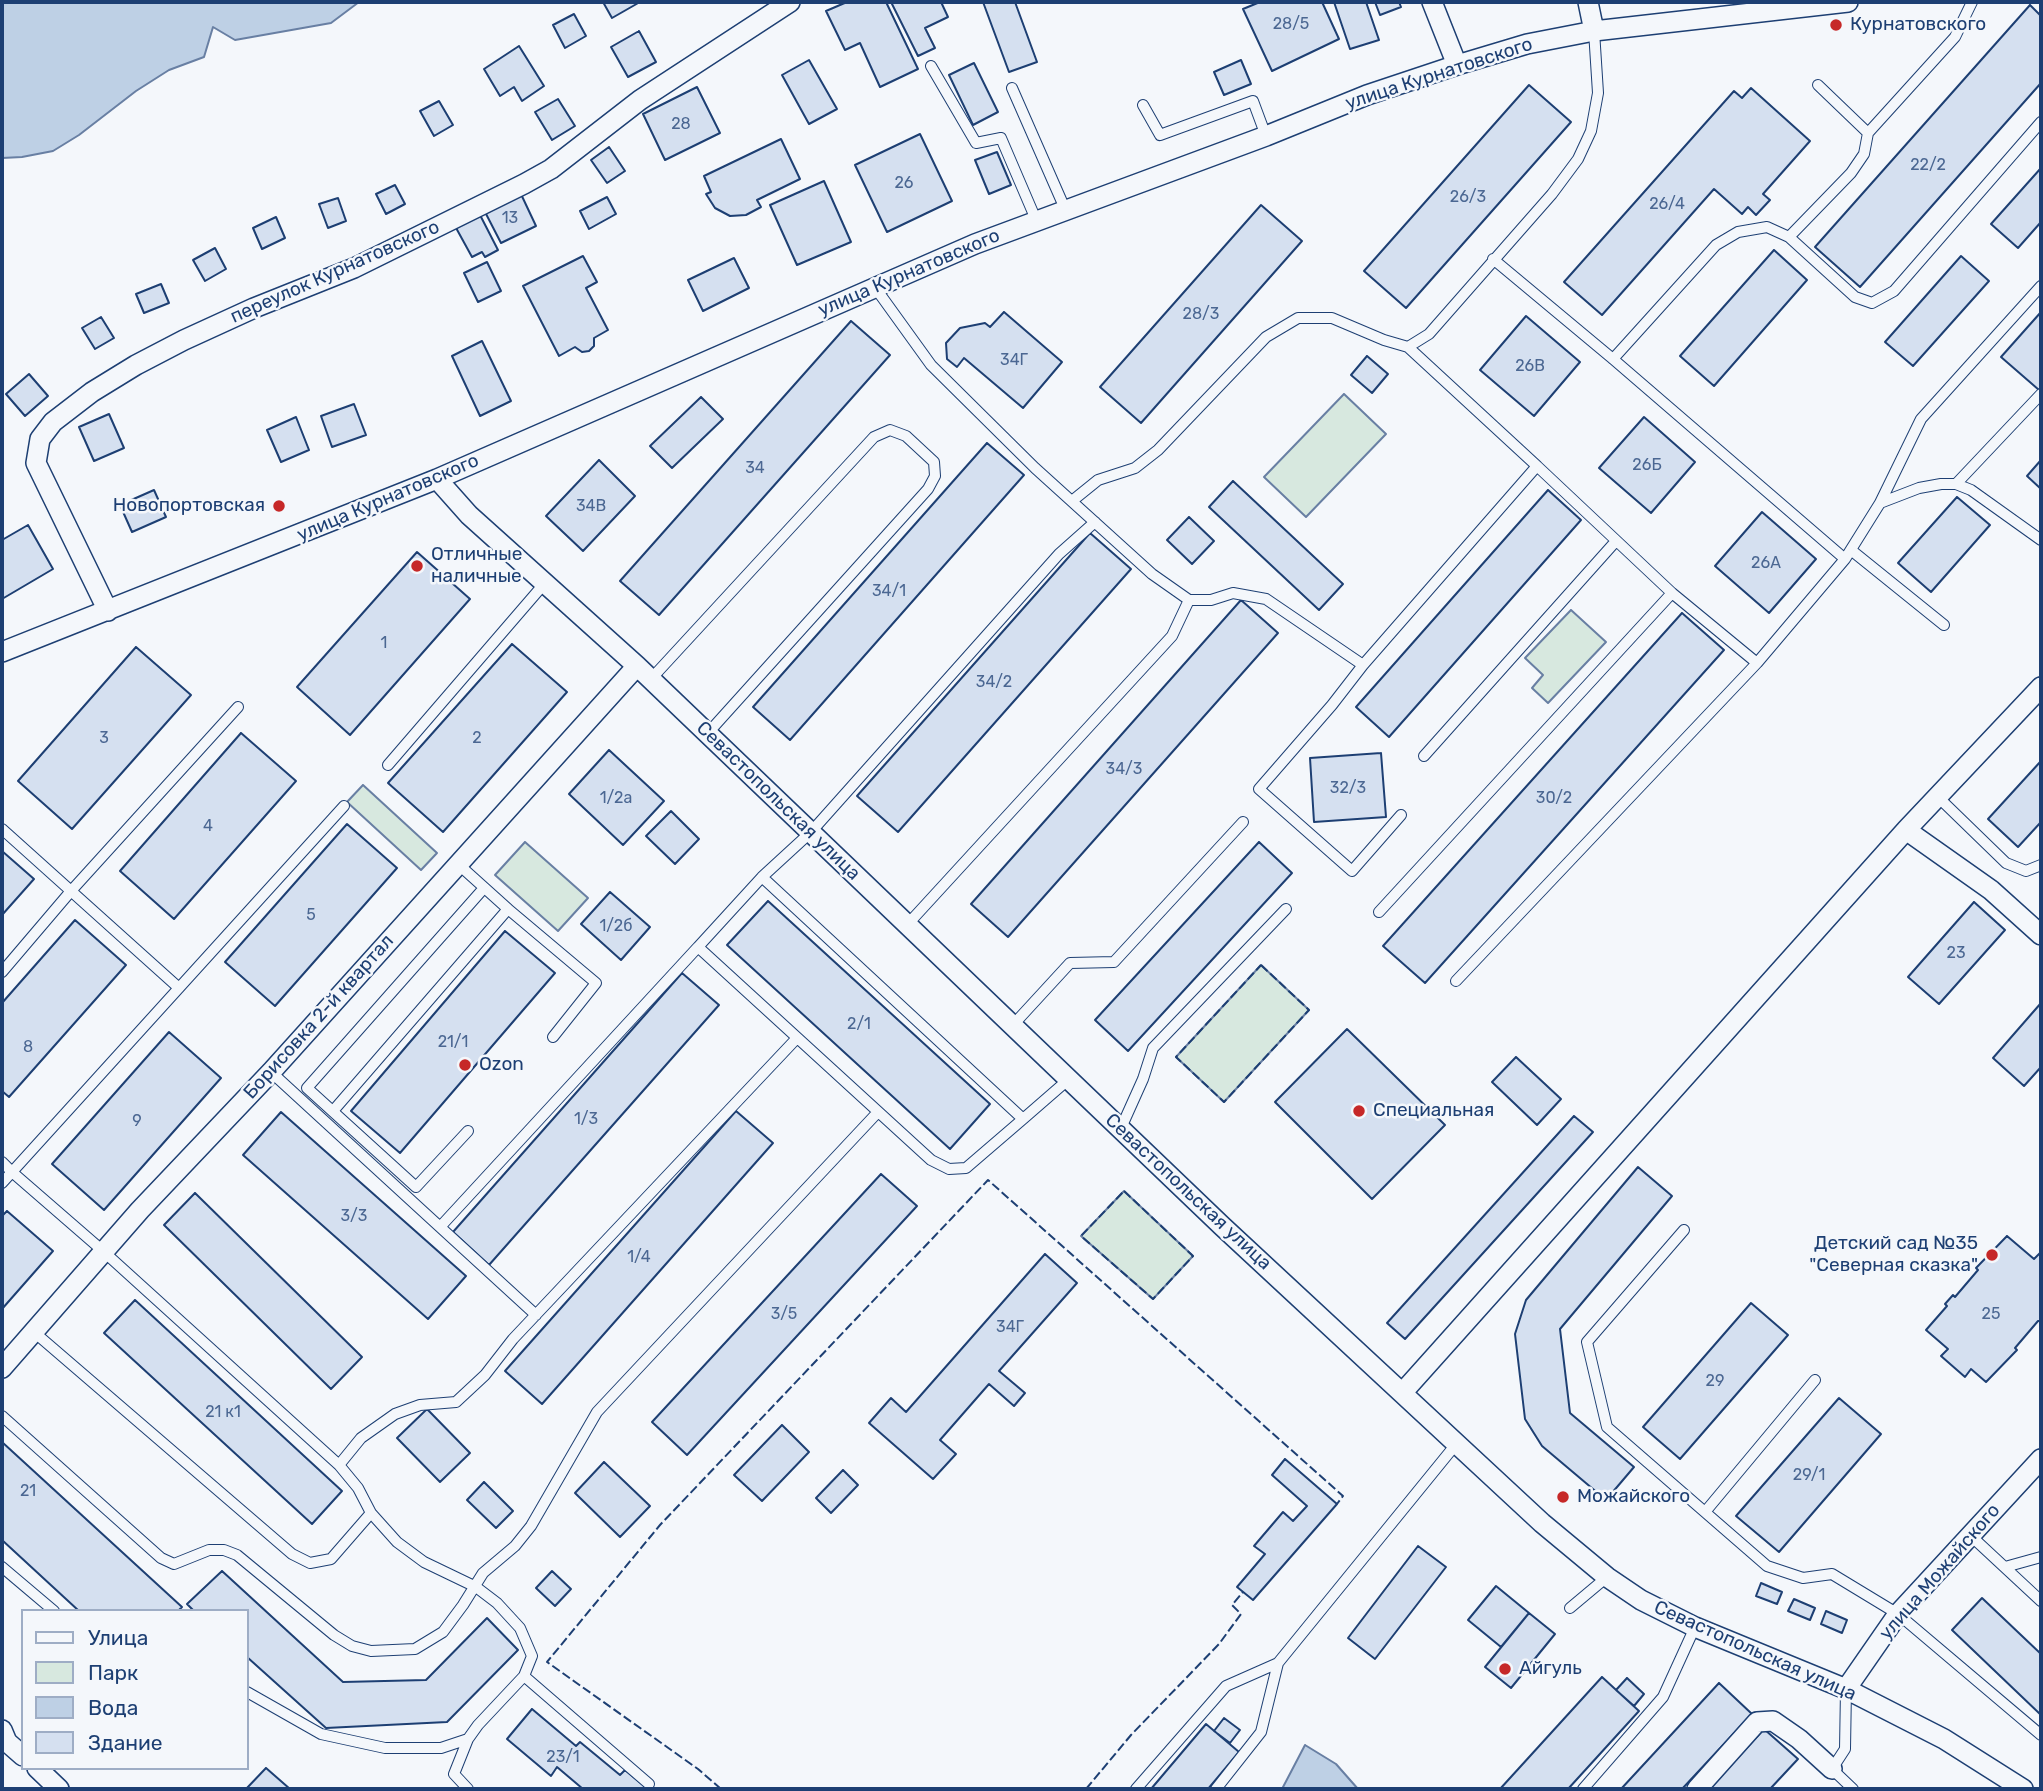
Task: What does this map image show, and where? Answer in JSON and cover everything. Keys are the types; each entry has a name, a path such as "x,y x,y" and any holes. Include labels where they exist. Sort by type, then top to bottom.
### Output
{"street":[{"name":"переулок Курнатовского","path":"108,611 36,463 40,439 53,422 92,392 184,340 254,308 354,268 551,169 640,100 790,2"},
{"path":"1432,2 1457,65"},
{"path":"1588,2 1594,32"},
{"name":"улица Курнатовского","path":"2,652 437,479 975,244 1266,136 1367,95 1527,44 1594,32 1848,2"},
{"name":"Севастопольская улица","path":"437,479 469,514 708,733 1222,1226 1542,1523 1607,1577 1641,1600 1695,1628 1846,1689 1944,1739 2023,1789"},
{"name":"Борисовка 2-й квартал","path":"2,1368 103,1251 271,1072 458,864 644,673"},
{"path":"1403,1392 1906,830 2041,687"},
{"path":"1906,830 1991,890 2041,935"},
{"name":"улица Можайского","path":"1846,1689 1898,1614 2041,1459"},
{"path":"1697,1789 1757,1722 1773,1721 1799,1739 1832,1769"},
{"path":"4,1740 21,1754"},
{"path":"39,1770 60,1789"}],"lane":[{"path":"1789,237 1852,173 1864,155 1868,133 1955,37 1972,2"},
{"path":"1408,347 1429,334 1552,194 1578,159 1591,131 1598,93 1594,32"},
{"path":"931,66 976,143 1001,138 1037,222"},
{"path":"1818,85 1868,133"},
{"path":"1012,88 1066,211"},
{"path":"1143,105 1160,135 1253,101 1266,136"},
{"path":"1613,359 1716,245 1738,232 1767,227 1789,237 1855,297 1872,303 1894,291 2041,122"},
{"path":"1493,259 1848,554 1944,625"},
{"path":"874,286 931,365 1035,468 1152,574 1189,600 1211,600 1233,593 1266,598 1363,664"},
{"path":"1455,981 1757,663 1848,554 1880,503 1921,419 2041,286"},
{"path":"1072,501 1098,480 1135,468 1150,456 1266,337 1298,318 1332,318 1408,347 1672,593 1757,663"},
{"path":"1956,484 2041,394"},
{"path":"644,673 874,437 890,430 906,436 934,463 935,476 928,489 708,733"},
{"path":"1401,815 1352,871 1259,789 1332,705 1363,664 1537,466"},
{"path":"1880,503 1919,488 1956,484 1971,490 2041,540"},
{"path":"440,1227 762,877 811,832 1059,554 1095,522"},
{"path":"1424,756 1616,541"},
{"path":"388,765 544,584"},
{"path":"1378,912 1672,593"},
{"path":"907,925 1172,636 1189,600"},
{"path":"2,972 71,891 238,707"},
{"path":"1938,797 2007,863 2026,871 2041,865"},
{"path":"2,1183 344,806"},
{"path":"1013,1025 1070,963 1114,962 1243,822"},
{"path":"2,829 179,988"},
{"path":"458,864 596,983 553,1037"},
{"path":"762,877 1023,1119"},
{"path":"468,1131 416,1187 307,1088 484,888"},
{"path":"333,1111 508,909"},
{"path":"1121,1128 1143,1080 1153,1048 1286,909"},
{"path":"698,947 931,1160 949,1169 966,1168 1069,1079"},
{"path":"339,1465 361,1438 395,1414 420,1405 456,1402 485,1375 536,1315 797,1038"},
{"path":"271,1072 536,1315"},
{"path":"2,1416 161,1558 174,1564 209,1550 224,1550 237,1555 334,1635 352,1646 371,1651 415,1649 443,1632 483,1573 514,1546 531,1526 597,1412 878,1112"},
{"path":"2,1162 339,1465 358,1488 371,1513 397,1542 424,1562 475,1587 498,1603 520,1628 532,1656 524,1676 468,1739 454,1774 468,1789"},
{"path":"1684,1230 1587,1342 1607,1427 1767,1566 1803,1578 1832,1574 1898,1614 2041,1735"},
{"path":"34,1332 292,1554 310,1563 331,1559 371,1513"},
{"path":"1705,1512 1815,1380"},
{"path":"1216,1789 1261,1732 1278,1663 1457,1443"},
{"path":"1970,1535 2041,1601"},
{"path":"2005,1567 2041,1558"},
{"path":"2,1567 52,1609"},
{"path":"1570,1608 1607,1577"},
{"path":"1583,1789 1663,1697 1695,1628"},
{"path":"1136,1789 1226,1686 1278,1663"},
{"path":"524,1676 649,1784"},
{"path":"1846,1689 1845,1749 1832,1769 1853,1789"},
{"path":"248,1693 321,1734 385,1748 441,1748 468,1739"}],"green space":[{"path":"1344,394 1386,434 1306,517 1264,477"},
{"path":"1571,610 1606,642 1548,703 1532,688 1543,675 1525,658"},
{"path":"363,785 437,853 421,870 347,802"},
{"path":"525,842 588,898 558,931 495,875"},
{"path":"1261,965 1309,1010 1224,1102 1176,1057"},
{"path":"1124,1191 1193,1256 1153,1299 1081,1236"}],"water":[{"path":"2,2 359,2 331,23 235,40 213,27 204,57 169,70 136,91 79,135 53,151 2,158"},
{"path":"1305,1745 1336,1764 1358,1789 1282,1789"}],"building":[{"path":"603,2 640,2 612,18"},
{"path":"847,2 886,2 918,69 880,87 860,43 845,50 826,11"},
{"path":"891,2 941,2 948,17 925,28 935,48 918,56"},
{"path":"983,2 1015,2 1037,62 1009,72"},
{"path":"1260,2 1322,2 1339,39 1272,71 1243,9"},
{"path":"1334,2 1366,2 1379,40 1350,49"},
{"path":"1375,2 1399,2 1401,7 1380,15"},
{"path":"2030,5 2041,16 2041,83 1860,287 1815,247"},
{"path":"574,14 586,36 565,48 553,25"},
{"path":"639,31 656,62 628,77 611,47"},
{"path":"519,46 544,86 522,101 514,87 500,96 484,69"},
{"path":"809,60 837,109 809,124 782,75"},
{"path":"1241,60 1251,84 1224,95 1214,72"},
{"path":"974,63 998,112 973,125 949,75"},
{"path":"1529,85 1571,122 1406,308 1364,271"},
{"path":"697,87 720,133 665,160 643,114"},
{"path":"1751,88 1810,141 1763,194 1770,200 1756,215 1748,207 1742,214 1714,189 1602,315 1564,282 1734,91 1742,98"},
{"path":"558,99 575,126 552,140 535,112"},
{"path":"439,101 453,125 434,136 420,111"},
{"path":"920,134 952,201 887,232 855,165"},
{"path":"781,139 800,179 757,200 761,207 746,215 730,216 715,208 706,194 711,192 704,176"},
{"path":"609,147 625,171 607,183 591,160"},
{"path":"997,152 1011,185 989,194 975,160"},
{"path":"2041,168 2041,222 2018,248 1991,224"},
{"path":"824,181 851,242 797,265 770,205"},
{"path":"395,185 405,204 386,214 376,194"},
{"path":"520,192 536,226 501,243 484,210"},
{"path":"607,197 616,214 589,229 580,211"},
{"path":"338,198 346,221 328,228 319,204"},
{"path":"1261,205 1302,241 1141,423 1100,387"},
{"path":"479,213 498,250 485,257 482,252 472,257 455,226"},
{"path":"276,217 285,238 262,249 253,228"},
{"path":"215,248 226,269 205,281 193,260"},
{"path":"1774,250 1807,280 1714,386 1680,356"},
{"path":"583,256 597,282 586,288 608,330 594,338 594,346 589,351 582,352 575,347 559,356 523,286"},
{"path":"1961,256 1989,281 1913,366 1885,342"},
{"path":"734,258 749,288 703,311 688,280"},
{"path":"487,262 501,291 478,302 464,273"},
{"path":"161,284 169,303 144,313 136,294"},
{"path":"1004,312 1062,362 1023,408 964,358 957,367 947,359 946,343 960,328 985,323 990,327"},
{"path":"2041,312 2041,388 2039,390 2001,357"},
{"path":"1526,316 1580,362 1534,416 1480,370"},
{"path":"101,317 114,338 95,349 82,328"},
{"path":"851,321 890,355 659,615 620,581"},
{"path":"482,341 511,401 480,416 452,356"},
{"path":"1367,356 1388,374 1372,393 1351,375"},
{"path":"29,374 48,396 25,416 6,394"},
{"path":"701,397 723,419 672,468 650,446"},
{"path":"354,404 366,435 332,447 321,416"},
{"path":"109,414 124,448 94,461 79,427"},
{"path":"296,417 309,450 281,462 267,430"},
{"path":"1644,417 1695,462 1651,513 1599,468"},
{"path":"987,443 1024,475 790,740 753,707"},
{"path":"599,460 635,496 583,551 546,516"},
{"path":"2041,460 2041,489 2027,476"},
{"path":"1233,481 1343,584 1319,610 1209,507"},
{"path":"154,490 166,517 132,532 120,505"},
{"path":"1548,490 1581,520 1389,737 1356,707"},
{"path":"1957,497 1990,525 1931,592 1898,563"},
{"path":"1762,512 1816,559 1769,613 1715,566"},
{"path":"1189,517 1214,541 1192,564 1167,540"},
{"path":"28,525 53,569 2,599 2,540"},
{"path":"1090,533 1131,569 898,832 857,796"},
{"path":"417,552 470,599 350,735 297,687"},
{"path":"1241,600 1278,633 1008,937 971,904"},
{"path":"1682,613 1724,650 1425,983 1383,946"},
{"path":"512,644 567,692 443,832 388,783"},
{"path":"136,647 191,695 72,829 18,781"},
{"path":"241,733 296,781 174,919 120,871"},
{"path":"609,750 664,801 623,845 569,794"},
{"path":"1381,753 1386,817 1314,822 1310,758"},
{"path":"2041,761 2041,822 2018,847 1988,819"},
{"path":"671,811 699,839 675,864 646,836"},
{"path":"347,824 397,868 275,1006 225,962"},
{"path":"1259,842 1292,873 1128,1051 1095,1020"},
{"path":"2,851 34,879 2,915"},
{"path":"610,892 650,927 621,960 581,924"},
{"path":"768,901 990,1104 950,1149 727,945"},
{"path":"1974,902 2005,930 1939,1004 1908,977"},
{"path":"75,920 126,965 9,1097 2,1091 2,1003"},
{"path":"505,931 555,973 400,1153 351,1111"},
{"path":"682,973 719,1005 489,1265 453,1232"},
{"path":"2041,1003 2041,1067 2024,1086 1993,1058"},
{"path":"1347,1029 1445,1125 1372,1199 1275,1102"},
{"path":"169,1032 221,1078 104,1210 52,1164"},
{"path":"1516,1057 1561,1099 1537,1125 1492,1082"},
{"path":"736,1111 773,1143 542,1404 505,1371"},
{"path":"281,1112 466,1276 428,1319 243,1155"},
{"path":"1574,1116 1593,1132 1405,1339 1387,1323"},
{"path":"1638,1167 1672,1196 1560,1329 1570,1413 1634,1467 1606,1500 1542,1446 1525,1419 1515,1334 1526,1300"},
{"path":"881,1174 917,1206 687,1455 652,1422"},
{"path":"195,1193 362,1357 331,1389 164,1225"},
{"path":"7,1211 53,1251 2,1309 2,1216"},
{"path":"2007,1236 2034,1259 2041,1252 2041,1321 2038,1321 2015,1348 2017,1350 1986,1382 1971,1369 1965,1377 1941,1356 1948,1349 1926,1330 1947,1306 1945,1304 1953,1295 1955,1297 1978,1270 1976,1268"},
{"path":"1045,1254 1077,1283 999,1371 1025,1393 1014,1406 989,1384 940,1440 956,1454 933,1479 869,1423 891,1398 906,1412"},
{"path":"135,1300 342,1491 312,1524 104,1333"},
{"path":"1751,1303 1788,1335 1680,1459 1643,1427"},
{"path":"1839,1398 1881,1434 1779,1552 1736,1516"},
{"path":"427,1409 470,1453 440,1482 397,1438"},
{"path":"782,1425 809,1452 762,1501 734,1475"},
{"path":"2,1442 182,1607 77,1609 2,1540"},
{"path":"1285,1459 1337,1504 1253,1600 1237,1587 1265,1554 1254,1546 1283,1512 1293,1521 1307,1506 1272,1475"},
{"path":"604,1462 650,1506 620,1537 575,1493"},
{"path":"843,1470 858,1485 831,1513 816,1498"},
{"path":"484,1482 513,1511 496,1528 467,1500"},
{"path":"1418,1546 1446,1567 1375,1659 1348,1638"},
{"path":"222,1571 343,1682 426,1680 487,1618 518,1650 447,1722 326,1728 248,1658 248,1609 192,1609 187,1604"},
{"path":"552,1571 571,1589 555,1606 536,1588"},
{"path":"1761,1583 1782,1592 1777,1604 1756,1596"},
{"path":"1496,1586 1529,1613 1501,1647 1468,1620"},
{"path":"1982,1598 2041,1654 2041,1715 1952,1630"},
{"path":"1794,1599 1815,1608 1810,1620 1788,1611"},
{"path":"1826,1611 1847,1620 1842,1633 1821,1624"},
{"path":"1529,1613 1555,1634 1511,1688 1485,1667"},
{"path":"1602,1677 1639,1711 1568,1789 1500,1789"},
{"path":"1627,1678 1644,1694 1634,1706 1616,1690"},
{"path":"1719,1683 1752,1714 1682,1789 1621,1789"},
{"path":"532,1709 576,1746 580,1742 620,1775 625,1770 648,1789 583,1789 557,1767 551,1776 507,1739"},
{"path":"1224,1718 1240,1730 1230,1743 1214,1731"},
{"path":"1206,1724 1239,1752 1208,1789 1151,1789"},
{"path":"1764,1729 1798,1759 1770,1789 1709,1789"},
{"path":"266,1768 290,1789 246,1789"}],"fence":[{"path":"1261,965 1309,1010 1224,1102 1176,1057 1261,965"},
{"path":"721,1789 698,1769 547,1662 660,1525 988,1180 1343,1496 1337,1504"},
{"path":"1124,1191 1193,1256 1153,1299 1081,1236 1124,1191"},
{"path":"1086,1789 1131,1735 1219,1644 1241,1614 1232,1605 1243,1592"}],"place":[{"name":"Курнатовского","path":"1836,25"},
{"name":"Новопортовская","path":"279,506"},
{"name":"Отличные наличные","path":"417,566"},
{"name":"Ozon","path":"465,1065"},
{"name":"Специальная","path":"1359,1111"},
{"name":"Детский сад №35 \"Северная сказка\"","path":"1992,1255"},
{"name":"Можайского","path":"1563,1497"},
{"name":"Айгуль","path":"1505,1669"}]}
